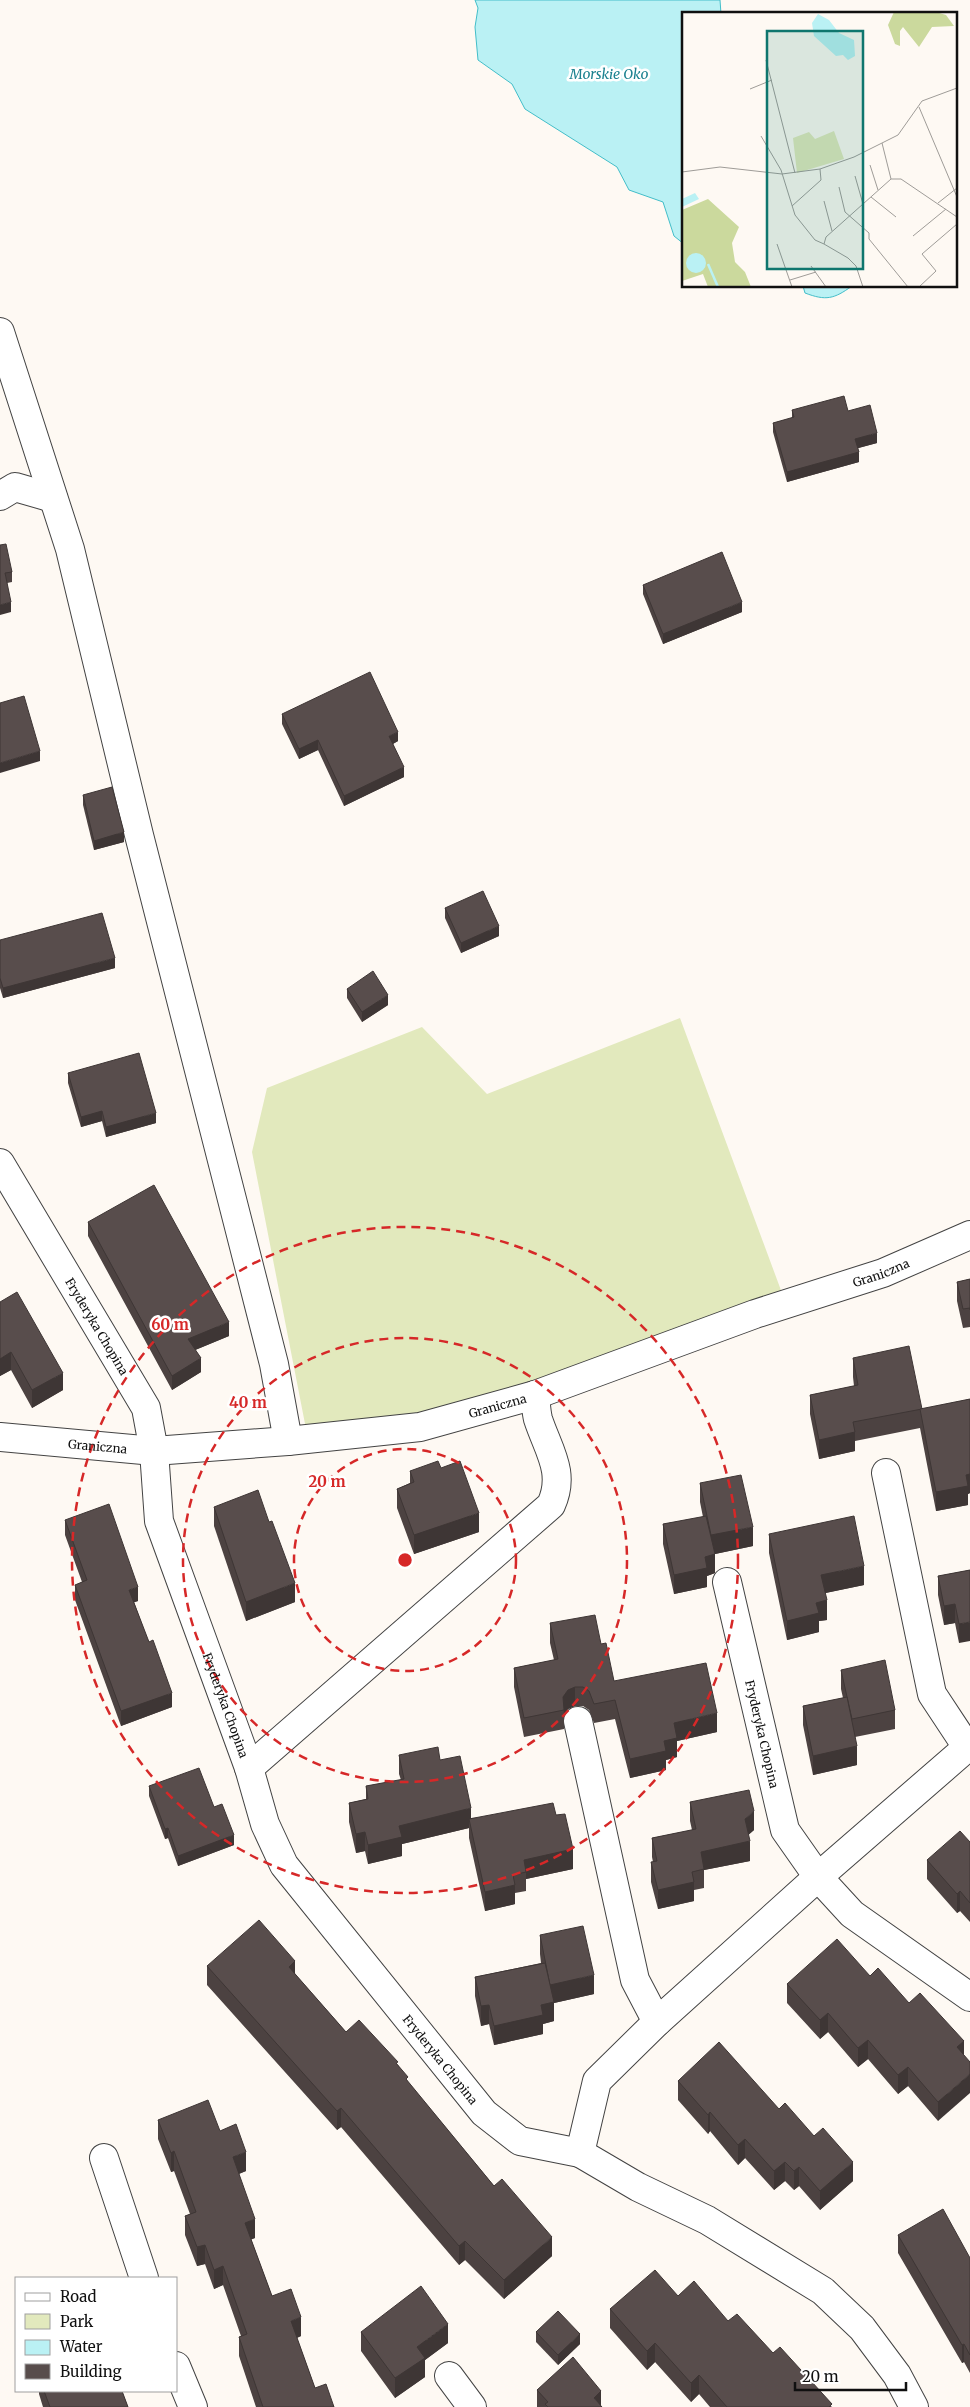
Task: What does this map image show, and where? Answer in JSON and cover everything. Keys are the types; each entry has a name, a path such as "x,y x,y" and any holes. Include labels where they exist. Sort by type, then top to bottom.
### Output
{"street":[{"path":"0,332 70,549 142,844 272,1354 288,1441"},
{"path":"0,496 15,488 53,498"},
{"name":"Fryderyka Chopina","path":"0,1163 146,1408 154,1452 159,1521 250,1768 265,1824 284,1865 484,2113 520,2141 580,2153 638,2187 707,2220 823,2291 862,2328 897,2375 914,2407"},
{"name":"Graniczna","path":"0,1437 154,1452 288,1441 420,1427 535,1395 755,1314 882,1273 970,1234"},
{"path":"250,1768 551,1505 557,1492 557,1473 538,1418 535,1395"},
{"path":"580,2153 596,2081 657,2022 818,1877 968,1746 932,1694 886,1473"},
{"name":"Fryderyka Chopina","path":"727,1582 785,1830 818,1877 852,1914 970,1997"},
{"path":"578,1721 635,1980 657,2022"},
{"path":"104,2158 144,2277"},
{"path":"178,2371 193,2407"},
{"path":"450,2376 472,2407"}],"green space":[{"path":"680,1018 782,1293 524,1390 426,1416 307,1434 252,1152 267,1088 422,1027 487,1094"}],"water":[{"name":"Morskie Oko","path":"475,0 720,0 721,12 682,12 682,242 674,236 663,202 629,190 617,167 525,109 512,84 478,60 475,27 478,8"},
{"path":"804,288 849,288 835,296 824,298 805,293"}],"building":[{"path":"844,396 848,411 870,405 877,433 855,439 859,452 787,472 773,423 794,417 792,410"},
{"path":"6,544 12,572 5,573 11,602 0,605 0,545"},
{"path":"722,552 742,602 663,634 643,585"},
{"path":"370,672 398,732 389,736 404,767 344,796 318,740 299,749 282,714"},
{"path":"24,696 40,751 0,763 0,703"},
{"path":"112,787 124,832 94,841 83,795"},
{"path":"483,891 499,926 461,943 445,908"},
{"path":"102,913 115,958 3,988 0,978 0,940"},
{"path":"373,971 388,995 362,1012 347,989"},
{"path":"139,1053 156,1113 106,1127 102,1111 81,1117 68,1073"},
{"path":"154,1185 229,1322 188,1339 201,1358 172,1376 88,1222"},
{"path":"970,1279 970,1308 963,1309 957,1282"},
{"path":"17,1292 63,1373 32,1390 11,1352 0,1359 0,1302"},
{"path":"909,1346 922,1409 853,1422 855,1432 819,1440 810,1395 858,1385 853,1358"},
{"path":"970,1399 970,1474 966,1475 968,1486 936,1492 920,1409"},
{"path":"438,1461 441,1468 460,1461 479,1513 414,1535 397,1489 414,1482 410,1471"},
{"path":"741,1475 753,1527 711,1535 700,1483"},
{"path":"258,1490 269,1522 272,1521 295,1583 246,1602 214,1507"},
{"path":"109,1504 138,1587 129,1590 149,1642 153,1640 172,1693 121,1711 75,1585 87,1580 65,1520"},
{"path":"706,1516 715,1554 705,1557 707,1568 674,1575 663,1524"},
{"path":"854,1516 864,1566 821,1575 827,1600 816,1603 819,1613 787,1621 769,1534"},
{"path":"970,1570 970,1622 959,1624 955,1604 944,1606 938,1576"},
{"path":"595,1615 601,1644 606,1643 614,1681 706,1663 717,1713 674,1723 677,1738 664,1741 666,1751 630,1759 615,1700 594,1704 589,1691 583,1687 575,1687 568,1690 563,1697 564,1710 524,1718 514,1668 558,1659 550,1623"},
{"path":"885,1660 895,1710 852,1719 841,1670"},
{"path":"847,1697 857,1746 813,1756 803,1706"},
{"path":"438,1747 440,1760 460,1756 471,1808 399,1826 402,1837 368,1845 365,1832 356,1834 349,1803 368,1799 366,1786 404,1779 399,1755"},
{"path":"199,1768 214,1807 222,1804 234,1835 178,1856 168,1828 165,1829 149,1786"},
{"path":"749,1790 754,1811 745,1819 750,1841 701,1852 704,1869 692,1872 694,1882 658,1890 651,1862 657,1861 652,1838 696,1829 690,1802"},
{"path":"553,1803 556,1815 565,1814 573,1849 524,1860 526,1872 513,1875 515,1885 485,1892 469,1819"},
{"path":"960,1831 970,1842 970,1903 960,1891 957,1894 927,1860"},
{"path":"259,1920 295,1961 289,1967 346,2032 359,2020 398,2062 396,2063 408,2077 406,2079 494,2186 502,2179 552,2237 504,2280 465,2241 459,2246 341,2108 337,2111 207,1966"},
{"path":"583,1926 594,1975 550,1985 540,1935"},
{"path":"837,1939 870,1976 878,1968 909,2003 920,1993 964,2041 957,2047 970,2062 970,2074 938,2102 908,2067 898,2075 868,2040 858,2048 828,2013 820,2020 787,1984"},
{"path":"545,1963 554,2002 541,2005 543,2015 494,2026 489,2005 481,2006 475,1977"},
{"path":"719,2042 779,2109 785,2103 814,2136 823,2128 853,2162 820,2191 799,2167 794,2171 785,2162 774,2171 745,2139 738,2145 710,2112 708,2115 678,2081"},
{"path":"208,2100 220,2131 236,2124 246,2152 233,2157 255,2219 245,2223 272,2296 291,2289 301,2317 291,2321 315,2388 326,2384 334,2407 263,2407 239,2337 247,2334 223,2266 214,2270 205,2245 197,2247 185,2216 196,2212 174,2151 171,2153 158,2120"},
{"path":"943,2209 970,2258 970,2355 964,2344 962,2345 898,2235"},
{"path":"655,2270 678,2296 694,2281 728,2321 737,2314 773,2353 780,2347 832,2404 829,2407 727,2407 699,2375 691,2383 655,2343 647,2351 610,2309"},
{"path":"421,2286 448,2324 417,2347 425,2358 395,2378 361,2332"},
{"path":"558,2311 580,2334 558,2355 536,2332"},
{"path":"573,2357 601,2391 594,2398 602,2407 548,2407 545,2404 548,2402 537,2390"},
{"path":"44,2392 122,2392 128,2407 50,2407"}]}
